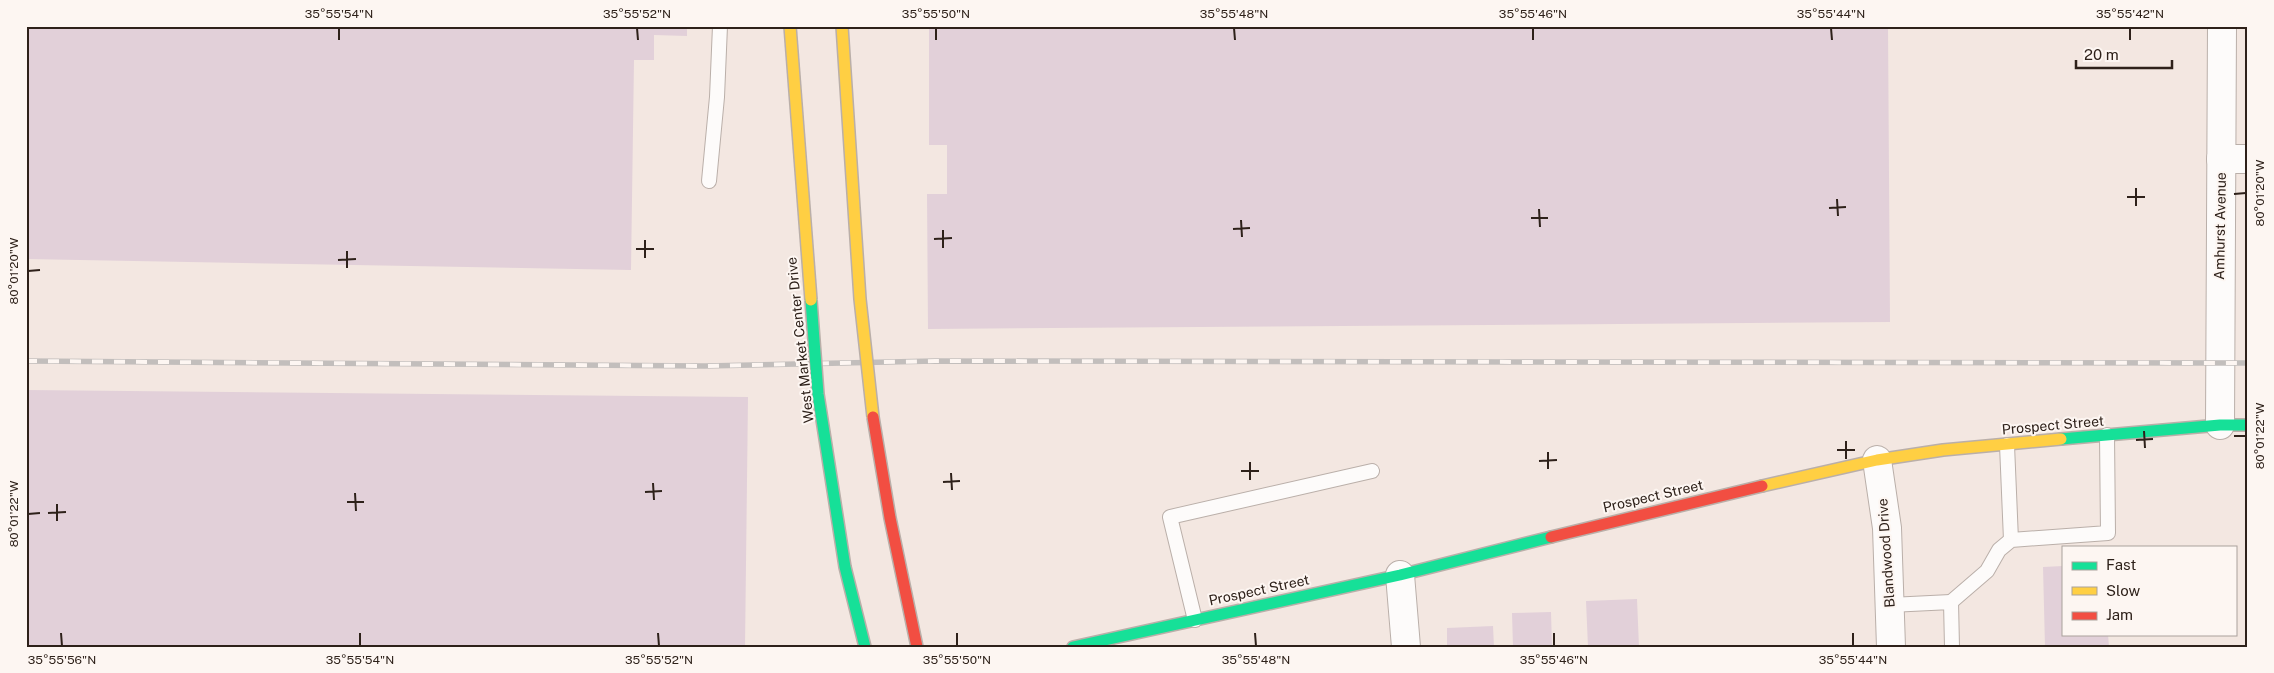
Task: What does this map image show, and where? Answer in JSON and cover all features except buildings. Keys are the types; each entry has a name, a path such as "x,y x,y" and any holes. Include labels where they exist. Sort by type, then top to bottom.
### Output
{"main road":[{"name":"West Market Center Drive","path":"790,26 818,394 845,567 865,647"},
{"path":"842,26 860,300 870,386 878,452 917,647"},
{"name":"Prospect Street","path":"1073,647 1400,574 1649,512 1877,460 1943,450 2006,444 2220,425 2248,425"}],"street":[{"name":"Amhurst Avenue","path":"2220,425 2222,26"},
{"path":"2221,159 2248,158"},
{"name":"Blandwood Drive","path":"1877,460 1887,528 1891,647"},
{"path":"1400,574 1406,647"}],"lane":[{"path":"709,181 717,97 720,26"},
{"path":"1890,605 1951,602 1987,571 1999,550 2012,540 2108,533 2107,435"},
{"path":"2006,444 2012,540"},
{"path":"1195,620 1170,517 1372,472"},
{"path":"1951,602 1952,647"}],"railway":[{"path":"26,361 705,366 935,361 2248,363"}],"traffic: fast":[{"path":"811,300 818,394 845,567 865,647"},
{"path":"2061,439 2220,425 2248,425"},
{"path":"1073,647 1400,575 1551,537"}],"traffic: slow":[{"path":"790,26 811,300"},
{"path":"842,26 860,299 873,417"},
{"path":"1762,486 1877,460 1943,450 2061,439"}],"traffic: jam":[{"path":"873,417 890,518 917,647"},
{"path":"1551,537 1762,486"}]}
